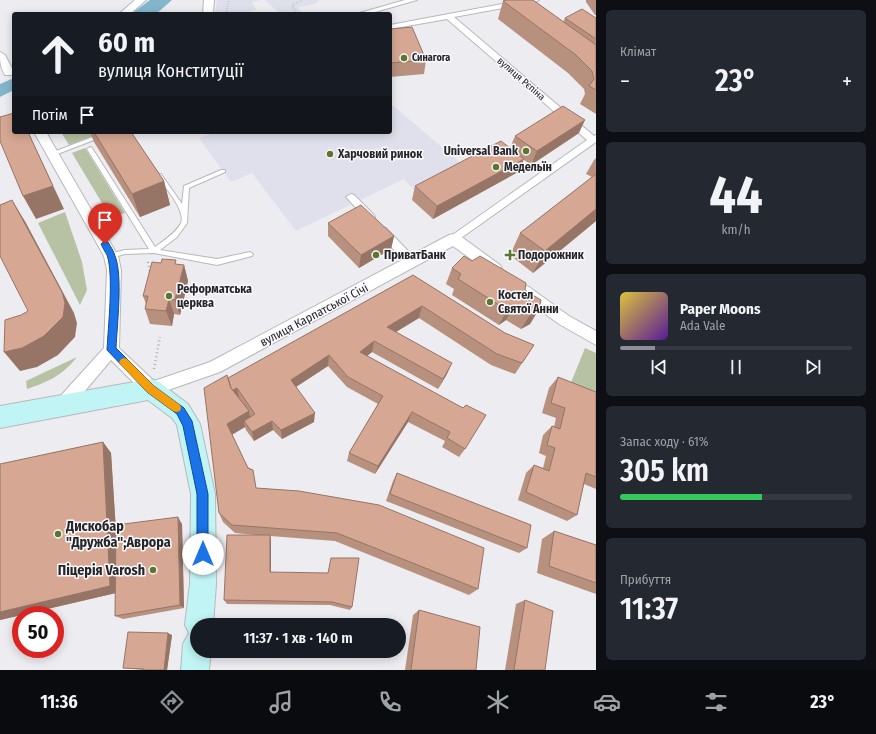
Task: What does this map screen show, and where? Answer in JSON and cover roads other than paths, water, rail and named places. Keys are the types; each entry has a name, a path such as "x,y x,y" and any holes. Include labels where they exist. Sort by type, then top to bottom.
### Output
{"main road":[{"name":"вулиця Карпатської Січі","path":"0,417 62,406 152,379"},
{"path":"152,379 180,411 188,424 203,494 202,584 200,618"},
{"path":"195,670 196,658"}],"street":[{"path":"126,12 141,0"},
{"path":"208,12 209,0"},
{"path":"368,12 413,0"},
{"path":"392,27 522,5 535,0"},
{"name":"вулиця Рєпіна","path":"449,17 595,139"},
{"path":"0,55 8,73"},
{"path":"41,134 111,256 114,270 114,319 111,350 62,406"},
{"name":"вулиця Карпатської Січі","path":"152,379 215,368 454,239 595,139"},
{"path":"351,197 403,253"},
{"path":"454,239 564,320 596,339"},
{"path":"111,350 152,379"}],"lane":[{"path":"52,154 105,134"},
{"path":"90,149 154,250"},
{"path":"154,170 177,201 185,215"},
{"path":"154,250 178,232 185,222 186,187 223,171"},
{"path":"111,256 125,252 154,250 217,262 250,254"}],"water":[{"path":"150,0 172,0 158,12 134,12"},
{"path":"12,79 12,91 0,97 0,84"}],"place":[{"name":"Синагога","path":"404,58"},
{"name":"Universal Bank","path":"526,151"},
{"name":"Харчовий ринок","path":"330,154"},
{"name":"Медельїн","path":"496,167"},
{"name":"ПриватБанк","path":"376,255"},
{"name":"Подорожник","path":"510,255"},
{"name":"Реформатська церква","path":"169,296"},
{"name":"Костел Святої Анни","path":"490,302"},
{"name":"Дискобар \"Дружба\";Аврора","path":"58,534"},
{"name":"Піцерія Varosh","path":"153,570"}]}
